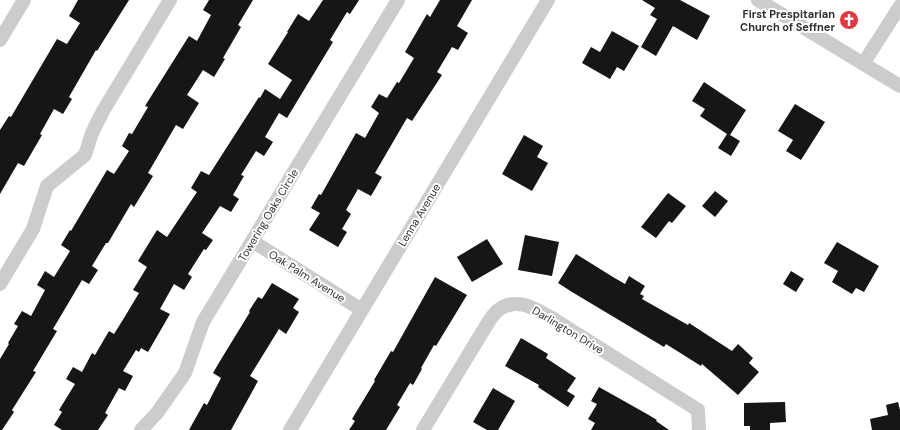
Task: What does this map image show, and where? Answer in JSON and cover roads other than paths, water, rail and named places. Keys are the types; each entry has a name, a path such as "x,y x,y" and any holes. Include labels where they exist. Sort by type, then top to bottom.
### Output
{"street":[{"path":"0,40 24,0"},
{"path":"0,284 33,229 46,186 85,155 92,132 103,111 170,0"},
{"name":"Towering Oaks Circle","path":"141,430 157,413 185,373 203,322 398,0"},
{"name":"Lenna Avenue","path":"290,430 548,0"},
{"path":"758,0 900,86"},
{"path":"863,64 900,6"},
{"name":"Oak Palm Avenue","path":"252,241 362,310"},
{"name":"Darlington Drive","path":"423,430 489,321 497,311 506,306 515,304 534,308 550,317 698,410 699,430"}],"place":[{"name":"First Prespitarian Church of Seffner","path":"849,20"}]}
